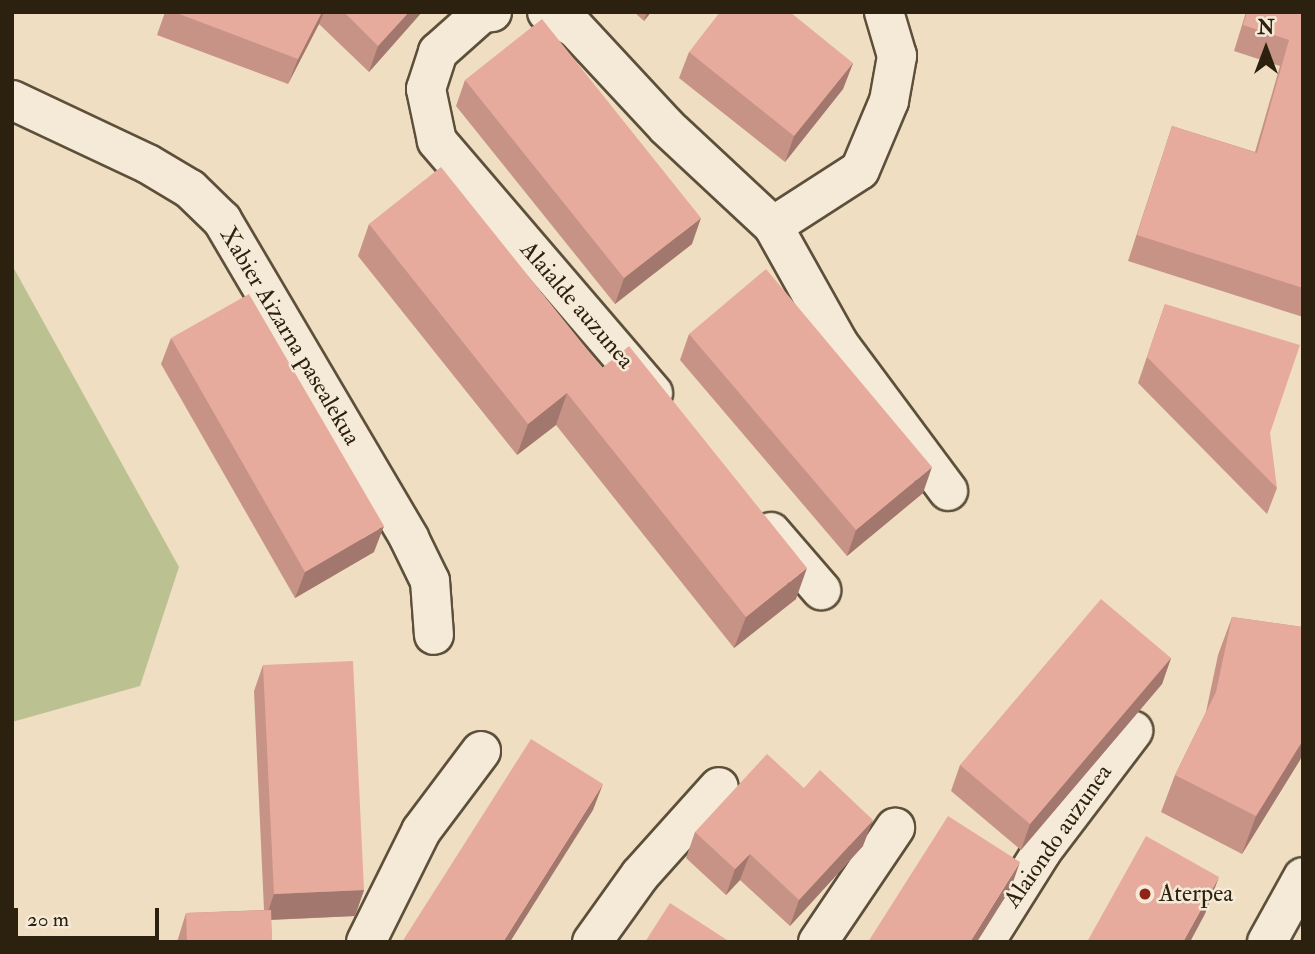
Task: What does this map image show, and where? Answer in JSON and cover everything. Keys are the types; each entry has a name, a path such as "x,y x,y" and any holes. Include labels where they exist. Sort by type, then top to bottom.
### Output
{"street":[{"name":"Alaialde auzunea","path":"492,12 482,13 438,52 426,89 438,141 679,423"},
{"path":"547,12 576,28 667,127 773,226 839,344 948,491"},
{"path":"773,226 860,170 889,101 897,56 884,12"},
{"name":"Xabier Aizarna pasealekua","path":"12,100 148,164 190,189 222,220 409,538 430,581 434,635"},
{"path":"750,507 821,590"},
{"name":"Alaiondo auzunea","path":"985,942 1042,851 1133,731"},
{"path":"366,942 421,831 481,751"},
{"path":"592,942 640,876 719,787"},
{"path":"818,942 895,828"},
{"path":"1267,942 1303,877"}],"green space":[{"path":"12,265 179,567 140,686 12,722"}],"building":[{"path":"174,12 322,12 298,59"},
{"path":"344,12 409,12 378,46"},
{"path":"720,12 790,12 853,63 794,136 689,52"},
{"path":"1247,12 1303,12 1303,288 1137,235 1172,126 1257,153 1289,40 1243,25"},
{"path":"542,19 701,218 624,278 465,80"},
{"path":"441,167 602,368 629,346 807,568 746,617 567,393 528,424 369,224"},
{"path":"766,269 932,467 856,530 689,334"},
{"path":"249,294 384,526 305,572 171,338"},
{"path":"1165,304 1300,345 1270,433 1277,488 1147,357"},
{"path":"1101,599 1171,658 1030,824 960,765"},
{"path":"1232,617 1303,627 1303,740 1256,816 1175,775 1216,692"},
{"path":"353,661 364,890 274,894 263,665"},
{"path":"531,739 603,784 503,942 402,942"},
{"path":"767,754 804,788 820,770 873,820 799,900 750,854 735,869 695,832"},
{"path":"948,816 1020,862 970,942 868,942"},
{"path":"1146,836 1219,877 1183,942 1087,942"},
{"path":"670,903 730,942 645,942"},
{"path":"271,910 272,942 187,942 186,913"}],"place":[{"name":"Aterpea","path":"1145,894"}]}
